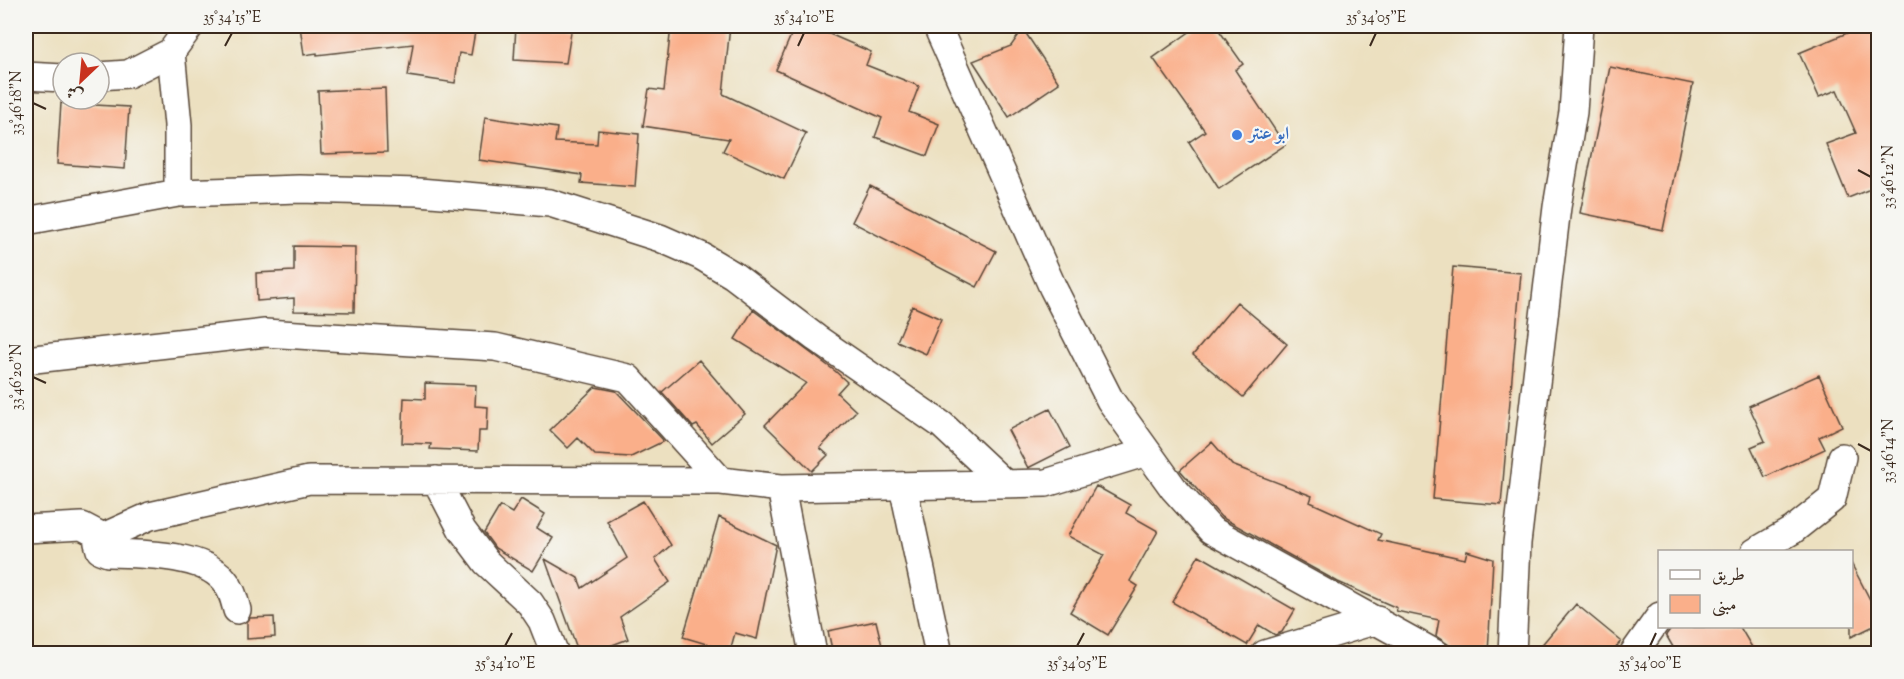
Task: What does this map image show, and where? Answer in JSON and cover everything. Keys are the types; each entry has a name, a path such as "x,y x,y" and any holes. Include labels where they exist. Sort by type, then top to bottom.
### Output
{"street":[{"path":"111,75 128,74 171,52 190,26"},
{"path":"937,26 1053,288 1110,400 1174,489 1211,530 1436,654"},
{"path":"1512,654 1516,543 1557,207 1574,112 1579,26"},
{"path":"171,52 178,125 178,193"},
{"path":"26,76 51,77"},
{"path":"26,220 178,193 311,189 419,192 550,203 660,238 701,256 733,275 816,338 942,425 1005,484"},
{"path":"26,360 265,333 495,347 628,378 721,481"},
{"path":"237,610 233,593 224,579 202,565 173,557 108,553 100,550 98,543 103,537 150,516 309,480 721,481 781,488 1046,483 1147,452"},
{"path":"1758,550 1793,530 1832,499 1842,458"},
{"path":"436,480 462,530 480,554 530,603 542,621 555,654"},
{"path":"903,486 939,654"},
{"path":"781,488 813,654"},
{"path":"26,528 82,526 103,537"},
{"path":"1633,654 1658,617"},
{"path":"1265,654 1377,620"}],"building":[{"path":"300,26 476,26 471,55 459,53 455,83 408,76 413,44 304,55"},
{"path":"516,26 572,26 566,63 514,60"},
{"path":"671,26 730,26 723,94 806,133 784,179 723,151 729,139 643,126 649,89 664,91"},
{"path":"795,26 811,26 871,52 866,65 919,86 909,112 939,124 927,156 875,137 882,118 776,70"},
{"path":"1198,26 1216,26 1243,64 1235,70 1285,145 1219,189 1189,142 1205,131 1153,58"},
{"path":"1864,26 1878,26 1878,186 1848,198 1826,144 1856,133 1837,90 1819,97 1799,53"},
{"path":"1023,29 1059,83 1009,117 973,61 1011,46"},
{"path":"1610,67 1693,84 1663,230 1580,213"},
{"path":"385,88 387,152 321,154 318,91"},
{"path":"111,106 129,107 125,169 57,164 60,111 111,111"},
{"path":"485,117 557,128 555,142 597,144 598,130 639,134 635,187 581,183 582,175 479,160"},
{"path":"870,186 996,251 977,287 852,222"},
{"path":"294,246 355,247 354,312 294,311 294,298 257,301 256,273 294,271"},
{"path":"1453,267 1521,273 1501,505 1433,499"},
{"path":"1237,302 1287,344 1243,397 1193,355"},
{"path":"912,306 941,319 926,354 897,341"},
{"path":"753,310 847,382 837,393 856,411 820,448 828,455 812,471 765,425 806,383 735,339"},
{"path":"699,360 745,414 712,443 697,425 693,427 662,392"},
{"path":"1819,375 1842,426 1819,437 1825,449 1765,477 1751,447 1765,441 1749,406"},
{"path":"425,383 476,385 475,406 488,407 487,431 479,431 478,451 430,449 431,444 402,443 404,398 425,399"},
{"path":"595,387 616,391 664,441 631,457 595,455 578,438 568,448 550,430"},
{"path":"1050,409 1070,447 1028,468 1008,430"},
{"path":"1212,442 1232,465 1312,496 1310,502 1381,534 1378,540 1465,559 1467,551 1493,559 1488,654 1451,652 1449,645 1436,636 1439,620 1396,611 1397,608 1338,582 1221,517 1180,470"},
{"path":"1096,486 1130,505 1126,513 1158,531 1130,581 1138,586 1108,635 1070,612 1104,555 1068,536"},
{"path":"521,499 545,514 537,528 553,538 533,571 495,548 484,533 500,506 512,513"},
{"path":"643,501 671,545 655,559 670,582 620,617 628,639 589,654 579,654 545,559 578,578 582,588 627,558 607,521"},
{"path":"719,517 776,545 757,639 735,633 730,651 683,637"},
{"path":"1199,555 1295,610 1282,632 1275,635 1259,625 1247,645 1172,602"},
{"path":"1853,567 1878,615 1878,624 1851,637"},
{"path":"1576,604 1621,641 1611,654 1534,654"},
{"path":"274,617 275,637 247,639 247,622 250,618"},
{"path":"876,621 884,654 833,654 828,631"},
{"path":"1671,628 1741,628 1756,654 1677,654 1666,635"}],"place":[{"name":"ابو عنتر","path":"1237,135"}]}
